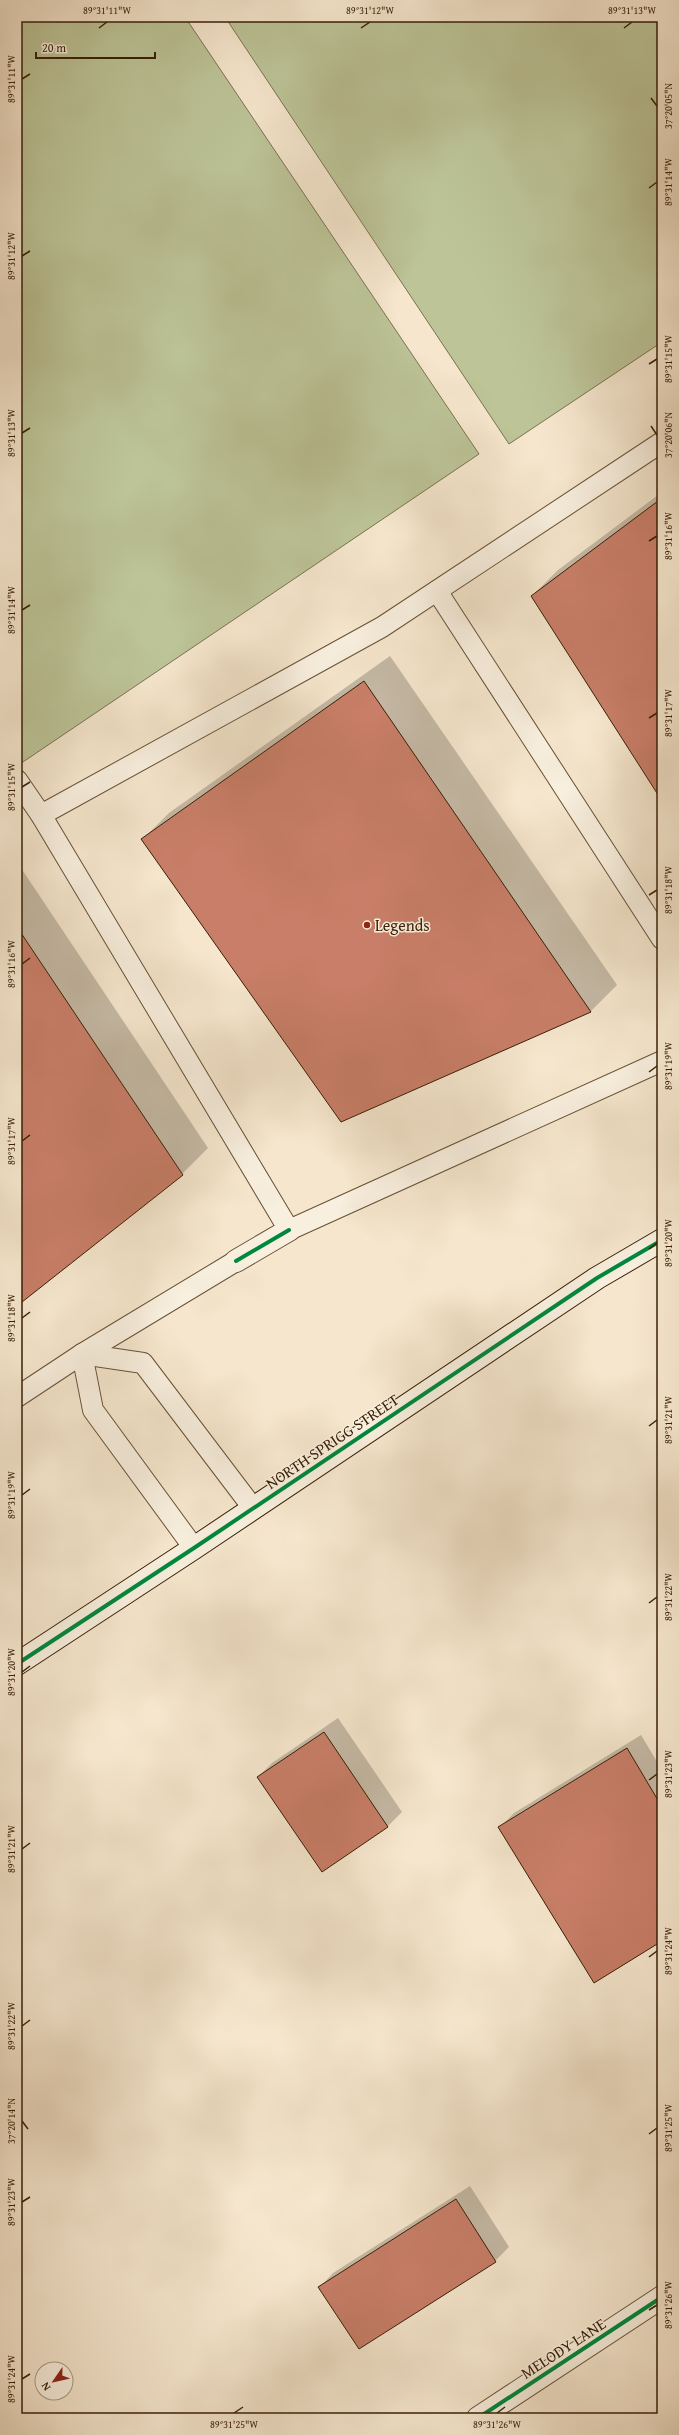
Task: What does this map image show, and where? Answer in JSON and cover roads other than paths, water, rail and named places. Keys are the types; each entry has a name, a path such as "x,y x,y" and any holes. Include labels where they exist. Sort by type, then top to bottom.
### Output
{"main road":[{"path":"236,1261 289,1230"},
{"name":"NORTH SPRIGG STREET","path":"17,1664 194,1548 597,1278 662,1240"},
{"name":"MELODY LANE","path":"478,2418 662,2297"}],"lane":[{"path":"41,815 382,627 662,442"},
{"path":"437,591 662,939"},
{"path":"17,780 41,815 289,1230 662,1061"},
{"path":"17,1397 82,1354 236,1261"},
{"path":"82,1354 143,1363 253,1508"},
{"path":"82,1354 93,1410 194,1548"}],"place":[{"name":"Legends","path":"367,925"}]}
